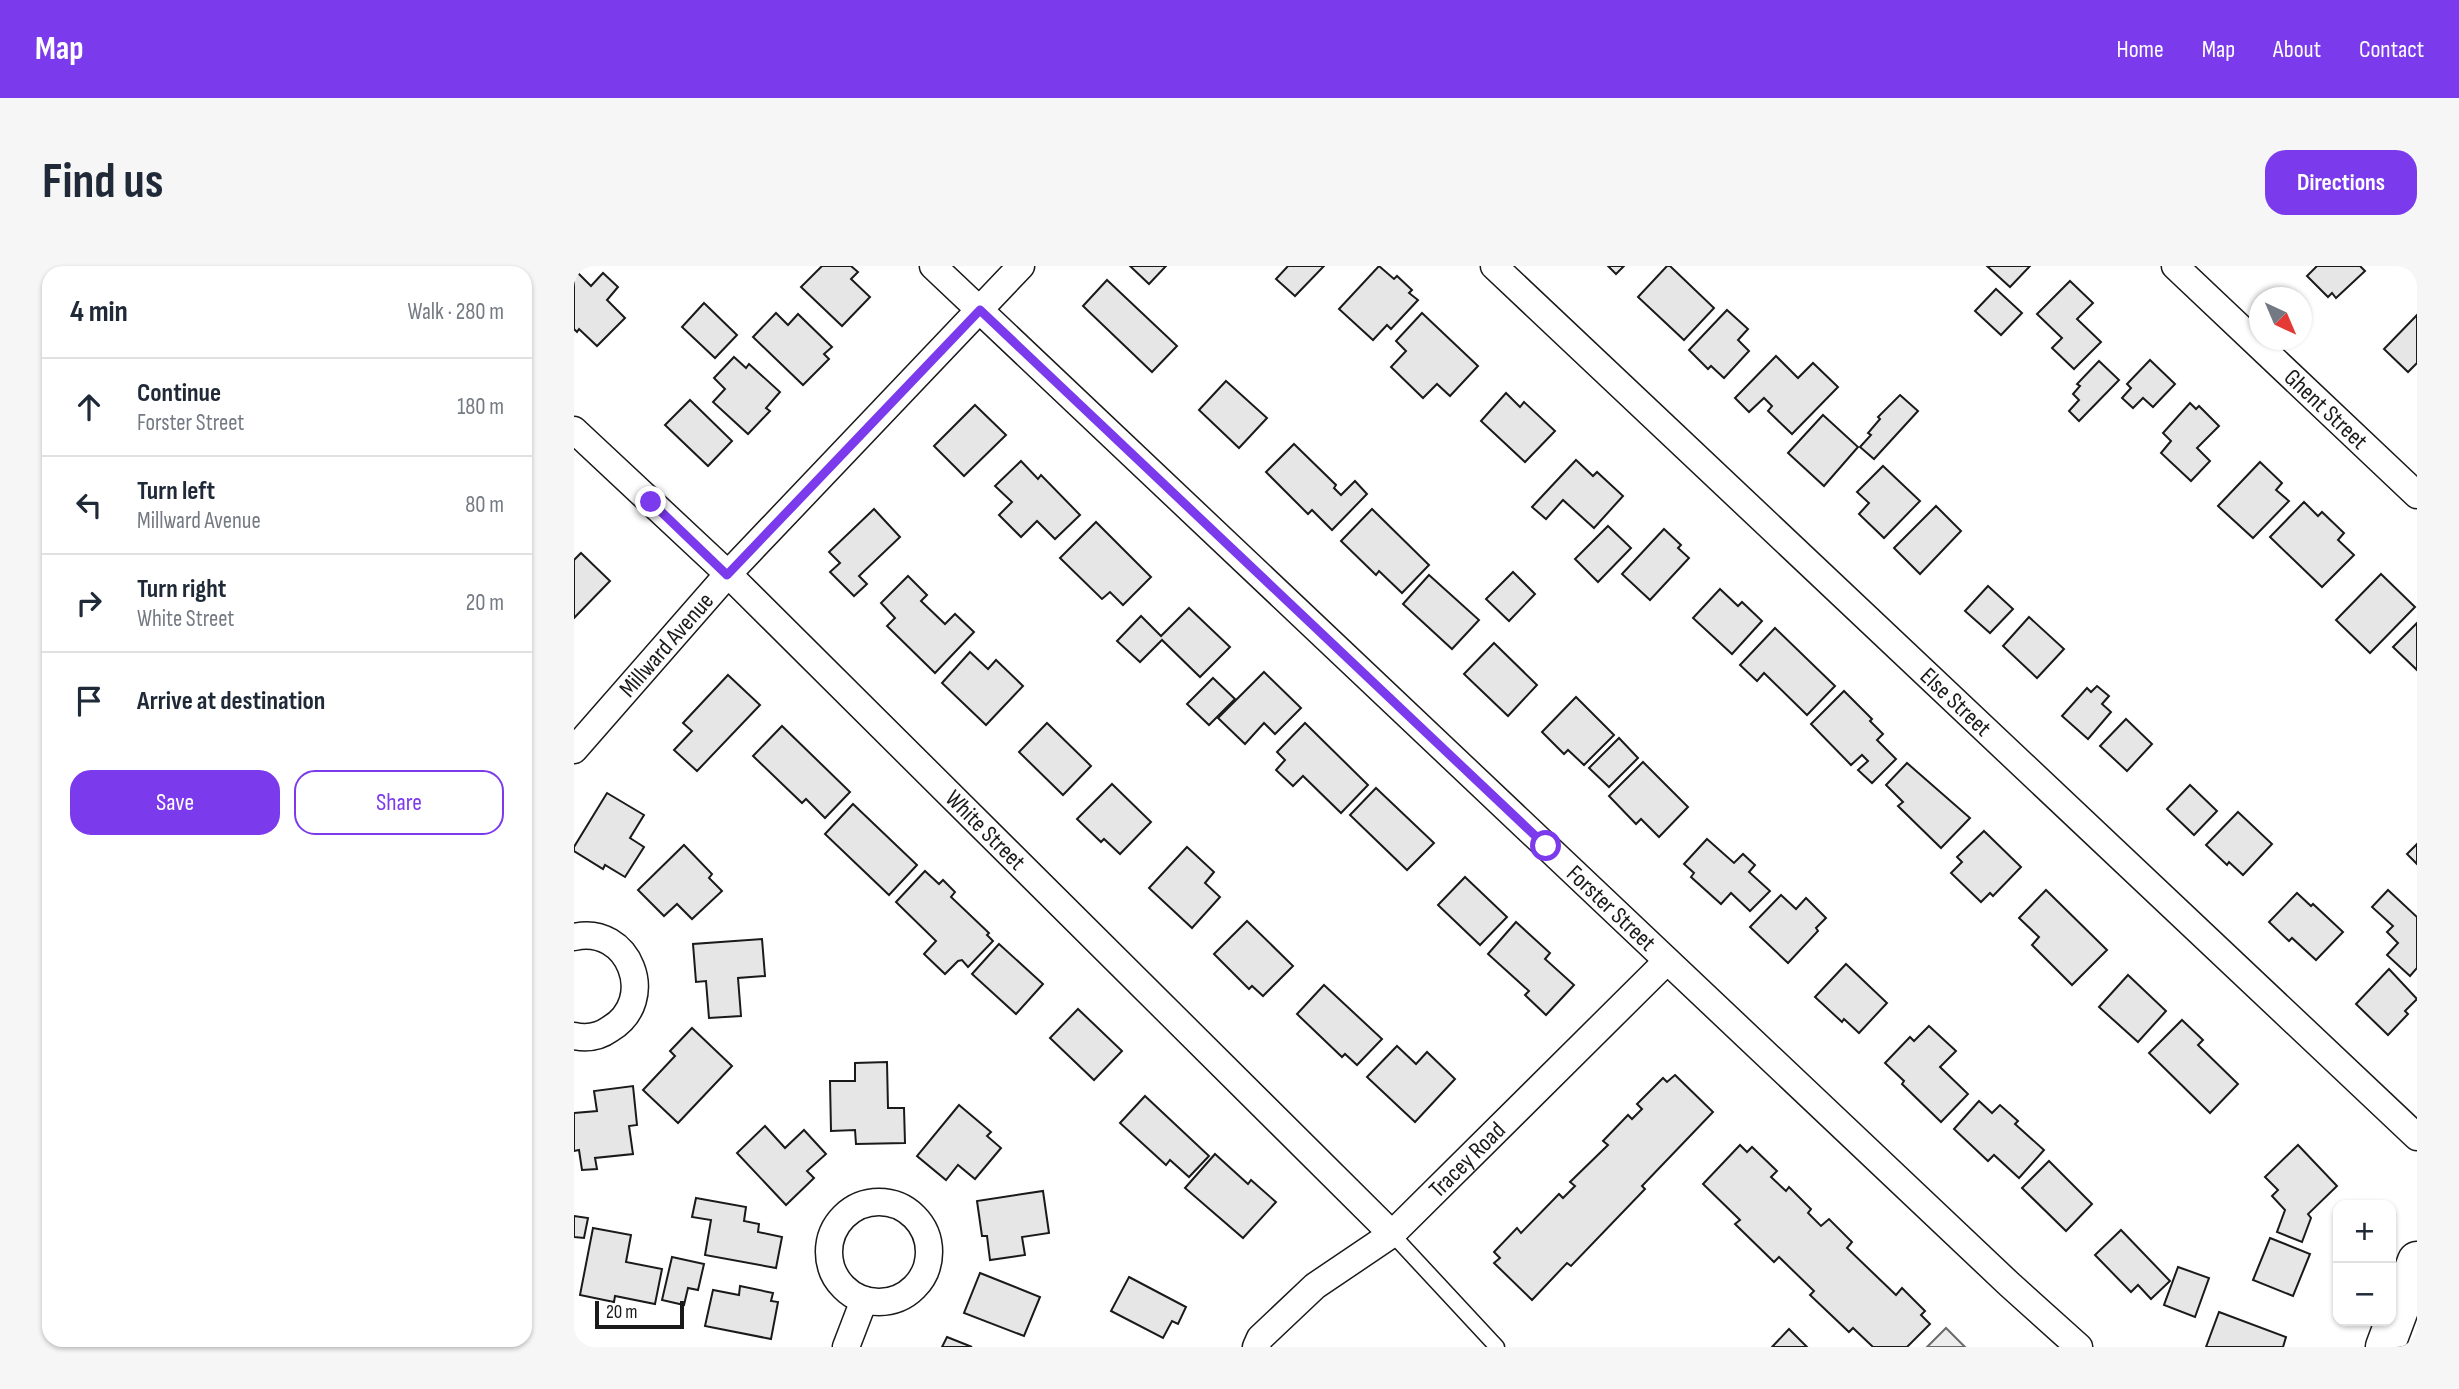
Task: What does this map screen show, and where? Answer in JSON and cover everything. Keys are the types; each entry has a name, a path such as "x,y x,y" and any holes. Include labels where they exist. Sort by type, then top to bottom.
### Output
{"main road":[{"path":"2385,1347 2417,1261"}],"street":[{"name":"Forster Street","path":"933,266 2079,1347"},
{"name":"Millward Avenue","path":"574,750 727,575 1021,266"},
{"name":"Else Street","path":"1494,266 2417,1137"},
{"name":"Ghent Street","path":"2175,266 2417,495"},
{"name":"White Street","path":"574,430 727,575 1392,1234"},
{"path":"574,937 597,937 615,946 628,958 634,973 636,991 632,1008 621,1023 600,1036 574,1036"},
{"name":"Tracey Road","path":"1256,1347 1260,1338 1315,1286 1392,1234 1667,961"},
{"path":"846,1347 864,1300"}],"lane":[{"path":"1392,1234 1497,1347"}],"shaded area":[{"path":"1946,1328 1965,1347 1927,1347"}],"building":[{"path":"822,266 851,266 858,272 851,279 870,297 842,326 801,287"},
{"path":"1130,266 1166,266 1149,284"},
{"path":"1288,266 1324,266 1295,296 1276,279"},
{"path":"1379,266 1394,279 1397,276 1412,290 1409,293 1418,300 1391,329 1387,325 1373,340 1339,309"},
{"path":"1608,266 1624,266 1616,274"},
{"path":"1667,266 1714,308 1684,340 1638,297"},
{"path":"1987,266 2030,266 2010,287"},
{"path":"2317,266 2360,266 2365,271 2336,298 2332,293 2328,297 2307,276"},
{"path":"574,269 591,286 603,273 618,287 607,300 625,318 597,346 579,329 577,332 574,329"},
{"path":"1107,280 1177,346 1152,372 1083,306"},
{"path":"2070,281 2093,303 2077,319 2101,342 2074,369 2052,348 2062,338 2037,314"},
{"path":"1996,289 2022,313 2001,335 1975,311"},
{"path":"704,303 737,335 715,358 682,327"},
{"path":"1727,310 1748,329 1738,340 1749,351 1724,378 1711,366 1708,369 1689,350"},
{"path":"776,313 788,325 798,314 832,347 824,354 829,359 803,385 753,337"},
{"path":"1422,313 1478,366 1450,396 1437,384 1423,398 1391,367 1406,351 1396,341"},
{"path":"2417,315 2417,363 2408,372 2384,349"},
{"path":"1776,356 1798,378 1813,363 1838,387 1792,434 1768,411 1772,406 1764,398 1749,412 1735,398"},
{"path":"734,357 746,368 749,364 780,392 766,408 770,411 748,434 713,402 725,389 714,378"},
{"path":"2150,360 2175,384 2153,407 2143,398 2133,408 2122,398 2131,388 2127,384"},
{"path":"2099,361 2119,380 2079,421 2069,411 2079,400 2073,394 2080,386 2077,384"},
{"path":"1226,381 1267,418 1239,448 1199,410"},
{"path":"1506,393 1520,407 1524,402 1555,431 1525,462 1481,421"},
{"path":"1900,395 1918,411 1874,459 1860,447 1871,435 1868,433 1880,419 1878,417"},
{"path":"690,400 732,441 708,466 665,425"},
{"path":"2190,403 2196,409 2199,406 2219,426 2197,448 2210,461 2191,481 2161,453 2171,441 2163,433"},
{"path":"975,405 1006,435 964,476 934,446"},
{"path":"1823,415 1858,447 1824,486 1788,453"},
{"path":"1294,444 1336,485 1334,488 1341,495 1355,481 1367,494 1332,530 1312,510 1308,514 1266,472"},
{"path":"1576,460 1593,476 1597,472 1623,496 1594,528 1563,500 1546,519 1532,507"},
{"path":"1021,461 1038,479 1041,475 1080,515 1055,539 1037,521 1021,537 999,515 1012,502 995,486"},
{"path":"2260,462 2282,483 2276,490 2289,501 2253,538 2218,506"},
{"path":"1883,466 1920,501 1884,538 1859,514 1869,503 1857,492"},
{"path":"2304,502 2318,516 2322,512 2344,533 2338,540 2354,555 2322,587 2270,537"},
{"path":"1936,506 1961,531 1920,574 1894,548"},
{"path":"874,509 900,537 859,576 867,584 854,596 830,572 840,563 829,552"},
{"path":"1372,509 1429,565 1402,593 1379,571 1376,575 1341,541"},
{"path":"1096,522 1151,577 1123,605 1110,592 1102,599 1060,558"},
{"path":"1608,526 1631,548 1598,582 1575,559"},
{"path":"1664,529 1681,545 1678,548 1689,558 1650,600 1622,574"},
{"path":"581,553 610,581 574,618 574,560"},
{"path":"1513,572 1535,594 1509,621 1486,599"},
{"path":"2381,574 2415,607 2370,653 2336,620"},
{"path":"1429,575 1479,620 1452,649 1403,604"},
{"path":"908,576 927,595 921,601 945,624 955,614 974,632 935,673 887,626 895,618 881,603"},
{"path":"1988,586 2013,609 1990,633 1965,611"},
{"path":"1720,589 1738,606 1742,602 1762,621 1732,654 1693,618"},
{"path":"1189,608 1230,647 1200,677 1162,640 1140,662 1117,641 1141,616 1161,636"},
{"path":"2029,617 2064,649 2037,678 2003,646"},
{"path":"2417,623 2417,670 2393,647"},
{"path":"1775,628 1835,686 1807,715 1764,673 1757,681 1740,665"},
{"path":"1494,643 1537,685 1508,716 1464,674"},
{"path":"970,652 988,669 996,660 1023,686 986,725 942,683"},
{"path":"1264,672 1301,708 1275,734 1264,723 1245,744 1218,718"},
{"path":"728,675 760,705 697,771 674,750 692,731 683,723"},
{"path":"1213,678 1235,699 1209,725 1187,704"},
{"path":"2097,686 2109,696 2102,704 2111,712 2088,739 2062,716 2087,688 2091,692"},
{"path":"1844,691 1872,719 1870,721 1883,734 1877,740 1896,759 1872,783 1858,770 1868,761 1862,755 1851,765 1811,724"},
{"path":"1576,697 1614,735 1584,765 1568,750 1564,754 1542,732"},
{"path":"2126,719 2152,744 2127,771 2100,746"},
{"path":"1047,723 1091,766 1063,795 1019,752"},
{"path":"1305,723 1368,785 1341,813 1303,776 1293,786 1276,770 1285,760 1277,752"},
{"path":"782,726 850,792 825,818 806,799 802,803 753,756"},
{"path":"1619,738 1638,758 1609,787 1589,768"},
{"path":"1643,762 1688,807 1659,837 1641,819 1636,824 1609,796"},
{"path":"1907,763 1970,818 1941,848 1898,806 1903,802 1886,785"},
{"path":"1112,784 1151,822 1120,854 1104,839 1101,842 1077,819"},
{"path":"2190,785 2217,811 2194,835 2167,809"},
{"path":"1376,788 1434,843 1407,870 1350,815"},
{"path":"607,793 644,815 630,838 644,847 625,877 605,865 603,869 574,851"},
{"path":"853,804 917,865 889,895 825,834"},
{"path":"2238,812 2272,844 2243,875 2229,862 2227,865 2206,845"},
{"path":"1984,831 2021,867 1993,896 1990,893 1981,902 1951,873 1962,862 1957,857"},
{"path":"1707,839 1734,863 1743,854 1755,865 1749,872 1770,891 1750,911 1731,893 1721,904 1691,877 1694,873 1684,864"},
{"path":"2417,844 2417,864 2407,854"},
{"path":"684,845 712,874 709,878 722,891 692,919 677,904 664,916 638,890"},
{"path":"1187,847 1214,872 1205,883 1220,897 1192,928 1149,888"},
{"path":"925,871 939,884 943,880 955,892 951,897 989,933 987,935 993,941 968,967 962,960 958,961 945,974 924,954 936,941 896,902"},
{"path":"1465,877 1507,917 1480,945 1438,905"},
{"path":"2046,890 2107,950 2072,985 2032,945 2039,937 2019,918"},
{"path":"2388,890 2417,917 2417,968 2410,976 2387,955 2398,943 2387,932 2393,926 2372,907"},
{"path":"2297,893 2343,932 2316,960 2292,938 2289,941 2269,922"},
{"path":"1781,895 1796,909 1806,898 1826,918 1816,928 1818,931 1788,963 1750,927"},
{"path":"1247,921 1293,966 1263,996 1252,986 1249,989 1214,954"},
{"path":"1516,922 1550,953 1545,959 1574,985 1546,1015 1525,995 1529,991 1488,954"},
{"path":"762,939 765,976 738,978 741,1016 709,1018 706,981 696,982 693,944"},
{"path":"999,944 1043,984 1016,1014 972,974"},
{"path":"1846,964 1887,1003 1859,1033 1844,1019 1842,1022 1815,997"},
{"path":"2389,969 2417,999 2405,1011 2408,1014 2388,1035 2356,1004"},
{"path":"2128,975 2166,1011 2138,1042 2099,1007"},
{"path":"1324,985 1382,1039 1357,1065 1345,1054 1342,1057 1297,1014"},
{"path":"1078,1009 1122,1051 1094,1080 1050,1038"},
{"path":"2182,1020 2203,1040 2198,1045 2238,1084 2210,1113 2149,1053"},
{"path":"1929,1026 1956,1051 1940,1067 1968,1094 1941,1122 1902,1084 1904,1081 1885,1063 1910,1037 1914,1041"},
{"path":"692,1028 732,1066 678,1123 643,1090 675,1056 670,1051"},
{"path":"1397,1046 1416,1064 1427,1052 1455,1079 1415,1122 1367,1077"},
{"path":"887,1062 888,1108 904,1108 905,1143 856,1144 855,1130 831,1131 830,1081 855,1081 855,1063"},
{"path":"1675,1075 1713,1112 1642,1186 1645,1189 1571,1266 1567,1263 1532,1300 1494,1263 1500,1258 1494,1252 1517,1228 1521,1233 1559,1194 1563,1198 1575,1186 1570,1182 1608,1145 1603,1141 1628,1115 1632,1119 1642,1109 1637,1104 1663,1078 1667,1082"},
{"path":"633,1086 637,1125 629,1126 633,1154 595,1158 597,1169 582,1170 579,1150 574,1151 574,1113 597,1111 594,1091"},
{"path":"1145,1096 1209,1156 1189,1177 1170,1160 1166,1165 1120,1123"},
{"path":"1979,1101 1992,1113 2000,1105 2018,1121 2015,1124 2044,1150 2019,1178 1994,1155 1988,1161 1954,1129"},
{"path":"959,1105 991,1132 987,1136 1001,1148 975,1179 958,1165 946,1180 917,1156"},
{"path":"765,1126 785,1148 804,1130 826,1154 807,1171 814,1178 786,1205 737,1153"},
{"path":"1740,1145 1747,1152 1752,1147 1777,1171 1771,1177 1786,1191 1789,1187 1811,1209 1808,1213 1821,1226 1829,1219 1852,1242 1847,1248 1896,1295 1902,1288 1925,1311 1921,1315 1930,1324 1907,1347 1873,1347 1853,1328 1849,1332 1810,1295 1814,1291 1779,1257 1774,1262 1735,1224 1740,1220 1703,1184"},
{"path":"2298,1145 2337,1186 2308,1214 2311,1218 2302,1242 2277,1232 2285,1210 2272,1196 2278,1190 2265,1177"},
{"path":"1215,1154 1248,1184 1251,1180 1276,1202 1243,1238 1185,1188"},
{"path":"2049,1161 2092,1204 2066,1231 2022,1188"},
{"path":"1043,1191 1049,1233 1022,1237 1025,1255 990,1260 987,1236 982,1236 977,1201"},
{"path":"696,1198 746,1207 744,1221 759,1224 758,1232 782,1237 776,1268 705,1255 711,1220 692,1217"},
{"path":"574,1216 588,1218 584,1238 574,1237"},
{"path":"593,1228 631,1235 626,1262 662,1269 655,1304 615,1296 614,1302 580,1295"},
{"path":"2121,1230 2170,1281 2151,1299 2138,1285 2131,1292 2095,1255"},
{"path":"2270,1238 2310,1254 2293,1296 2253,1280"},
{"path":"672,1257 704,1264 698,1290 688,1288 684,1305 662,1300"},
{"path":"2178,1267 2209,1278 2195,1317 2164,1305"},
{"path":"980,1273 1040,1297 1024,1336 964,1313"},
{"path":"1129,1277 1186,1307 1178,1324 1172,1321 1163,1338 1111,1311"},
{"path":"740,1286 773,1293 771,1301 778,1302 771,1339 705,1326 713,1290 739,1295"},
{"path":"2219,1312 2286,1337 2283,1347 2206,1347"},
{"path":"1789,1329 1807,1347 1772,1347"},
{"path":"947,1337 972,1347 942,1347"}],"route":[{"path":"651,502 727,575 980,310 1546,846"}]}
